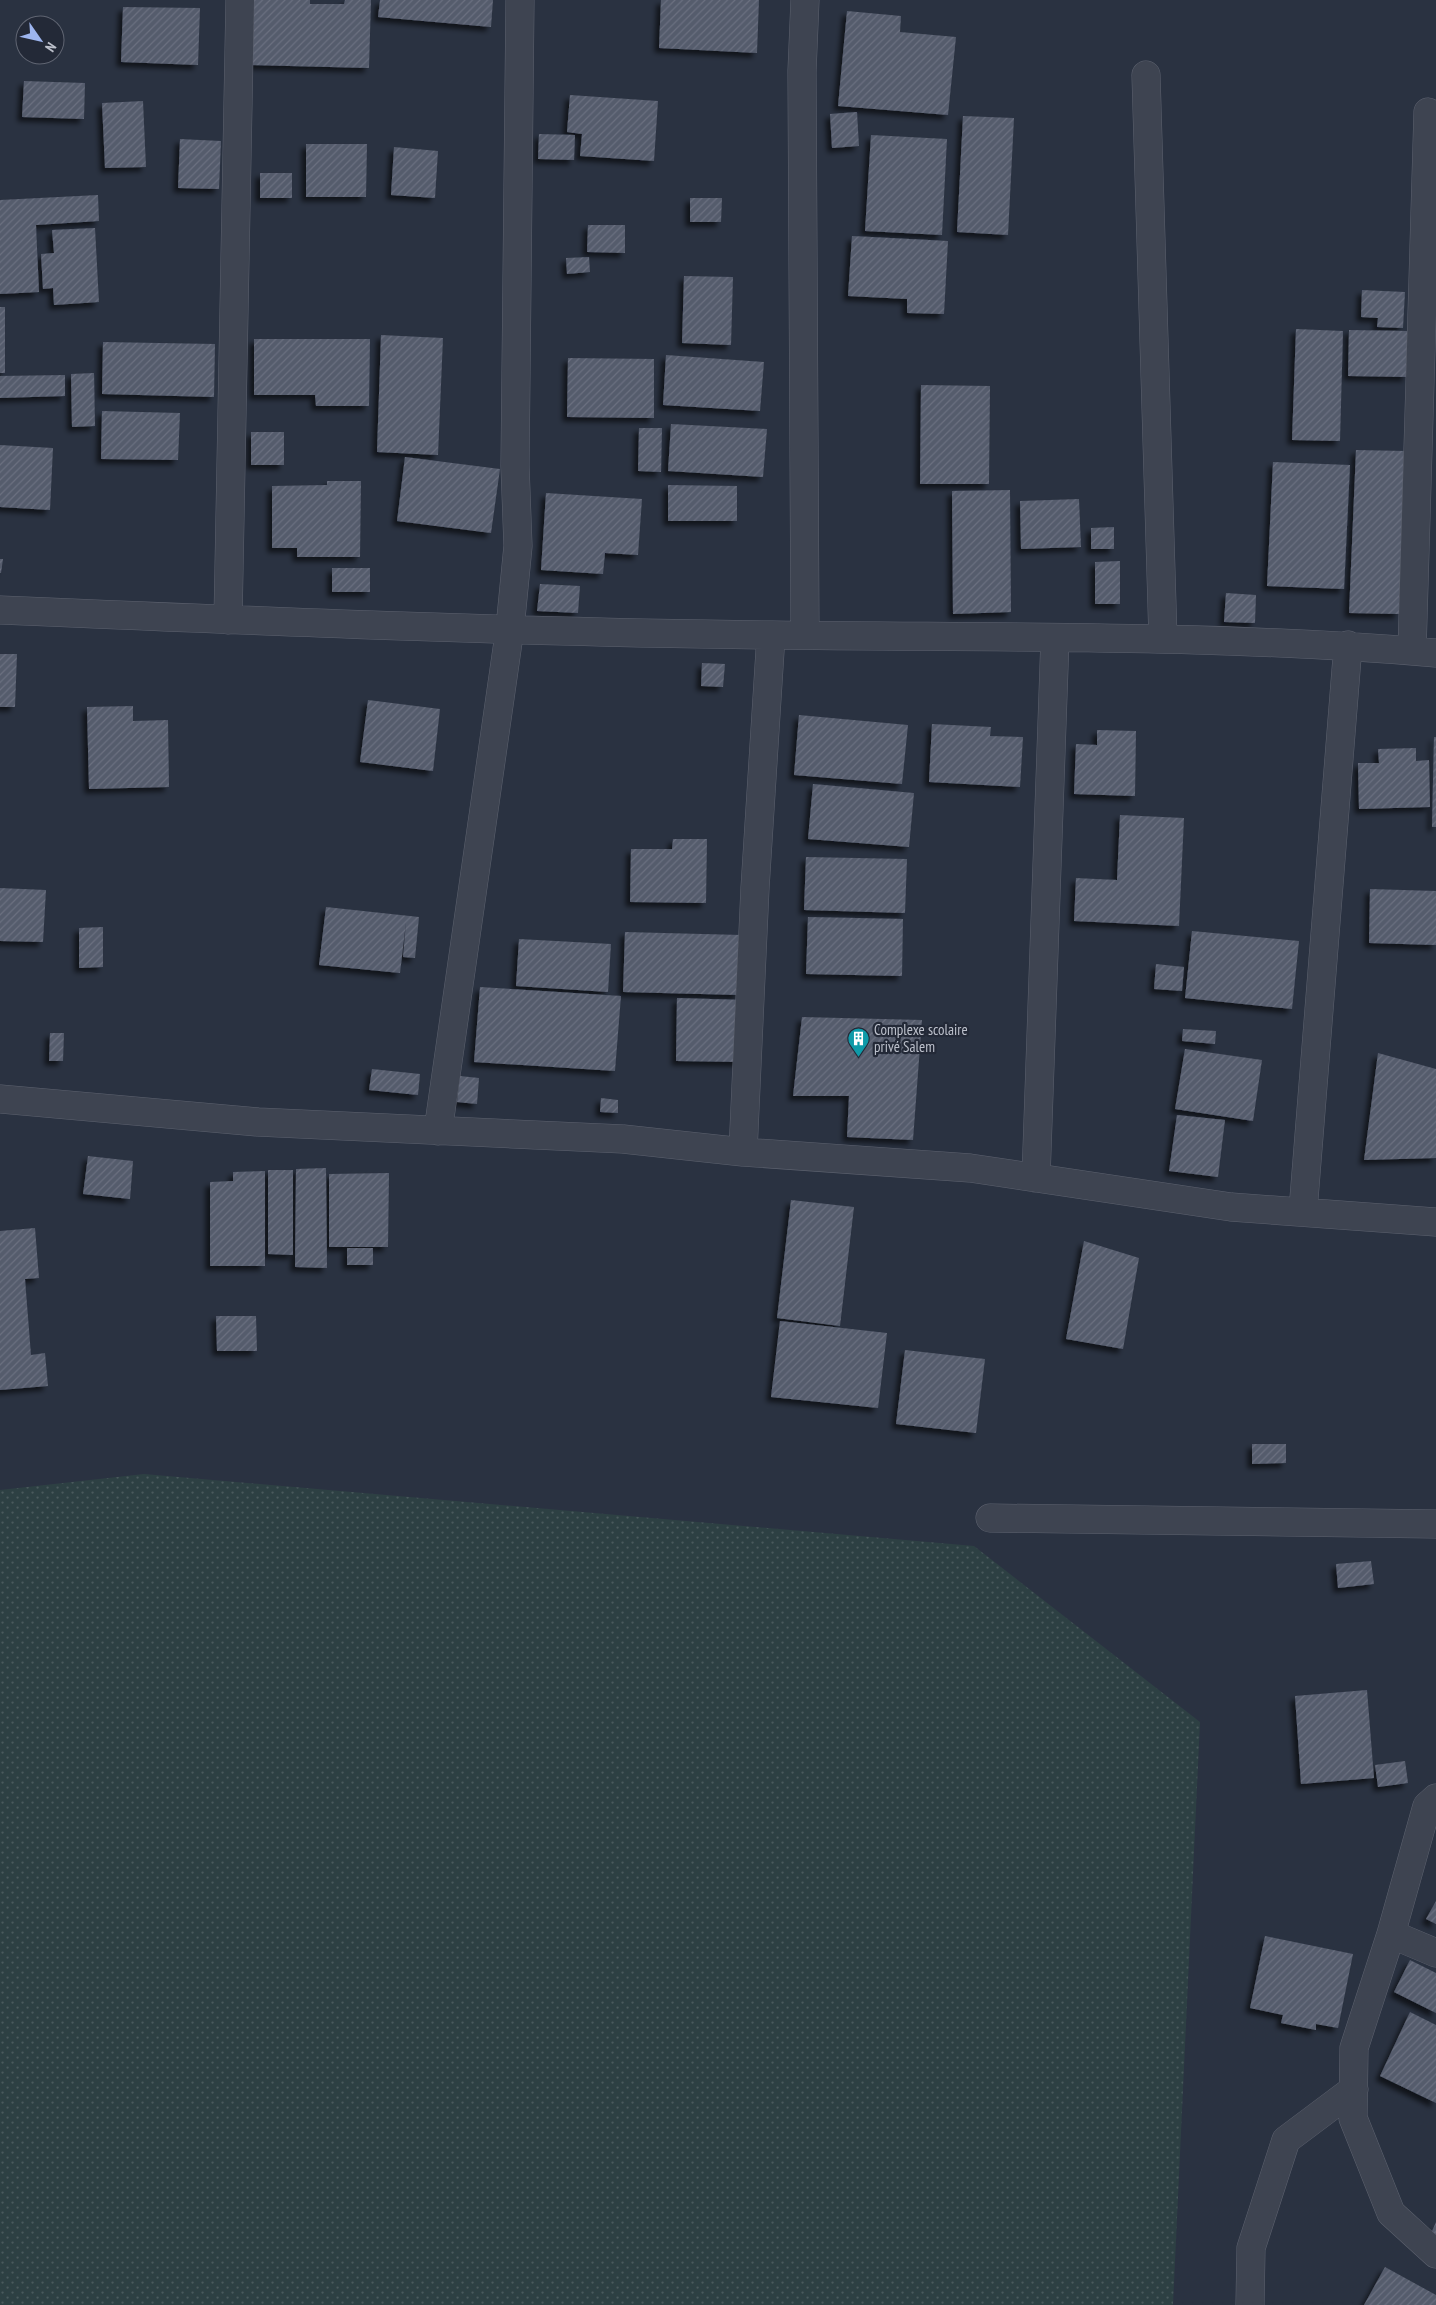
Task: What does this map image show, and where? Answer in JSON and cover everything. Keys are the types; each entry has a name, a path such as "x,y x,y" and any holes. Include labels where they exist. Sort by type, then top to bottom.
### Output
{"street":[{"path":"228,620 240,0"},
{"path":"438,1132 510,628 518,546 515,466 520,0"},
{"path":"805,0 802,71 805,635"},
{"path":"1146,75 1163,638"},
{"path":"0,610 228,620 771,635 1163,638 1348,645 1424,652 1428,112"},
{"path":"744,1152 755,888 771,635"},
{"path":"1036,1178 1055,638"},
{"path":"1303,1211 1348,645"},
{"path":"0,1099 258,1122 438,1132 623,1139 744,1152 970,1168 1231,1207 1436,1222"},
{"path":"990,1518 1436,1524"},
{"path":"1436,1798 1427,1806 1391,1934 1354,2048 1353,2118 1392,2213 1436,2254"},
{"path":"1391,1934 1436,1953"},
{"path":"1250,2305 1251,2248 1286,2140 1354,2089"}],"shaded area":[{"path":"144,1474 974,1546 1200,1722 1173,2305 0,2305 0,1490"}],"building":[{"path":"252,0 310,0 310,4 344,4 345,0 371,0 369,68 250,65"},
{"path":"380,0 493,0 491,27 378,17"},
{"path":"661,0 759,0 757,53 659,48"},
{"path":"123,7 200,8 198,65 121,62"},
{"path":"847,11 901,16 900,32 956,37 948,115 838,106"},
{"path":"24,81 85,83 84,119 22,117"},
{"path":"570,95 658,101 654,161 580,156 582,134 567,132"},
{"path":"143,101 146,167 105,168 102,103"},
{"path":"857,112 859,146 832,148 830,114"},
{"path":"963,116 1014,118 1008,235 957,232"},
{"path":"539,134 575,135 574,160 538,159"},
{"path":"871,135 947,139 942,235 865,231"},
{"path":"180,139 221,141 219,189 178,188"},
{"path":"306,144 367,144 366,197 306,197"},
{"path":"394,147 438,151 435,198 391,195"},
{"path":"260,173 292,173 292,198 260,198"},
{"path":"98,195 99,221 36,225 39,292 0,294 0,200"},
{"path":"690,198 722,198 721,222 690,222"},
{"path":"588,225 625,225 625,253 587,252"},
{"path":"95,228 99,302 54,305 53,288 43,289 41,254 54,253 52,230"},
{"path":"852,236 948,241 944,314 907,313 907,299 848,296"},
{"path":"589,257 590,272 567,274 566,258"},
{"path":"684,276 733,277 731,345 682,343"},
{"path":"1362,290 1405,292 1403,328 1377,327 1378,318 1361,317"},
{"path":"0,307 5,307 5,373 0,373"},
{"path":"1296,329 1343,331 1340,441 1292,440"},
{"path":"1349,330 1408,331 1407,377 1348,376"},
{"path":"381,335 443,338 438,455 377,452"},
{"path":"254,339 370,339 369,406 316,406 315,395 254,395"},
{"path":"103,342 215,344 214,397 102,394"},
{"path":"666,355 764,362 760,411 663,405"},
{"path":"568,358 654,359 654,418 567,417"},
{"path":"94,373 95,426 72,427 71,374"},
{"path":"65,375 65,396 0,398 0,376"},
{"path":"921,385 990,386 989,484 920,484"},
{"path":"102,411 180,413 178,460 101,459"},
{"path":"671,424 767,429 763,477 668,471"},
{"path":"639,428 662,428 661,472 638,471"},
{"path":"251,432 284,432 284,465 251,465"},
{"path":"0,445 53,448 50,510 0,507"},
{"path":"1356,450 1406,451 1399,614 1349,613"},
{"path":"405,457 500,469 491,533 397,521"},
{"path":"1273,462 1350,465 1344,589 1267,586"},
{"path":"327,481 361,481 360,557 297,557 297,548 272,548 272,486 327,485"},
{"path":"668,485 737,486 737,521 668,521"},
{"path":"1010,490 1011,612 953,614 952,491"},
{"path":"546,493 642,499 638,555 605,553 603,574 541,570"},
{"path":"1079,499 1081,547 1021,549 1020,501"},
{"path":"1114,527 1114,549 1091,549 1091,528"},
{"path":"0,559 3,559 1,573 0,573"},
{"path":"1120,561 1120,604 1095,604 1095,562"},
{"path":"332,568 370,568 370,592 332,592"},
{"path":"540,584 580,586 578,613 537,611"},
{"path":"1226,593 1256,595 1255,623 1224,622"},
{"path":"0,654 17,654 15,707 0,707"},
{"path":"702,663 725,664 723,687 701,686"},
{"path":"368,700 440,709 433,771 360,762"},
{"path":"133,706 133,721 168,720 169,787 89,789 87,707"},
{"path":"799,715 908,725 902,784 794,775"},
{"path":"932,724 991,727 990,736 1023,737 1020,787 929,782"},
{"path":"1097,730 1136,731 1135,796 1074,794 1076,744 1097,745"},
{"path":"1434,737 1436,737 1436,827 1432,827"},
{"path":"1416,748 1416,761 1429,760 1430,807 1359,809 1358,763 1379,763 1378,749"},
{"path":"813,784 914,793 909,847 808,839"},
{"path":"1120,815 1184,818 1179,926 1074,921 1076,878 1117,880"},
{"path":"673,839 707,839 706,903 630,902 631,849 672,849"},
{"path":"806,857 907,859 905,913 804,910"},
{"path":"0,888 46,890 43,942 0,941"},
{"path":"1370,889 1436,891 1436,945 1369,943"},
{"path":"326,907 419,917 415,958 403,957 406,922 400,973 319,965"},
{"path":"808,917 903,919 902,976 806,974"},
{"path":"103,927 103,967 79,968 79,928"},
{"path":"1192,931 1299,941 1292,1009 1185,998"},
{"path":"625,932 742,935 739,995 623,992"},
{"path":"519,939 611,944 608,992 516,986"},
{"path":"1156,964 1184,967 1182,991 1154,989"},
{"path":"480,987 621,996 615,1071 474,1062"},
{"path":"677,998 745,1000 743,1062 676,1061"},
{"name":"Complexe scolaire privé Salem","path":"802,1017 922,1020 913,1140 847,1137 849,1096 793,1096"},
{"path":"1183,1029 1216,1031 1215,1044 1182,1041"},
{"path":"50,1033 64,1033 63,1061 49,1061"},
{"path":"1185,1049 1262,1060 1253,1121 1175,1109"},
{"path":"1378,1053 1436,1069 1436,1158 1364,1160"},
{"path":"372,1069 420,1074 418,1095 369,1090"},
{"path":"460,1076 479,1078 477,1104 457,1102"},
{"path":"601,1098 618,1100 618,1113 600,1112"},
{"path":"1177,1115 1225,1120 1218,1177 1169,1171"},
{"path":"88,1156 133,1161 130,1199 83,1194"},
{"path":"326,1168 327,1268 295,1267 296,1169"},
{"path":"268,1170 293,1170 293,1255 268,1254"},
{"path":"265,1171 265,1266 210,1266 210,1182 233,1181 233,1172"},
{"path":"389,1173 388,1247 329,1247 329,1174"},
{"path":"791,1200 854,1207 840,1326 777,1318"},
{"path":"35,1228 39,1278 25,1279 31,1355 45,1353 48,1386 0,1390 0,1231"},
{"path":"1084,1241 1139,1258 1123,1349 1066,1339"},
{"path":"347,1248 373,1248 373,1265 347,1265"},
{"path":"216,1316 256,1316 257,1351 217,1351"},
{"path":"780,1321 887,1333 878,1408 771,1397"},
{"path":"905,1350 985,1359 976,1433 896,1424"},
{"path":"1252,1444 1286,1444 1286,1463 1252,1464"},
{"path":"1371,1561 1374,1584 1338,1588 1336,1564"},
{"path":"1367,1690 1374,1778 1301,1784 1295,1696"},
{"path":"1405,1761 1408,1783 1378,1787 1375,1765"},
{"path":"1436,1901 1436,1924 1426,1919"},
{"path":"1265,1936 1353,1954 1338,2028 1316,2024 1316,2030 1281,2023 1283,2015 1250,2008"},
{"path":"1410,1960 1436,1973 1436,2013 1394,1992"},
{"path":"1410,2012 1436,2025 1436,2103 1380,2076"},
{"path":"1436,2222 1436,2242 1429,2238"},
{"path":"1385,2267 1436,2295 1436,2305 1364,2305"}],"place":[{"name":"Complexe scolaire privé Salem","path":"858,1058"}]}
